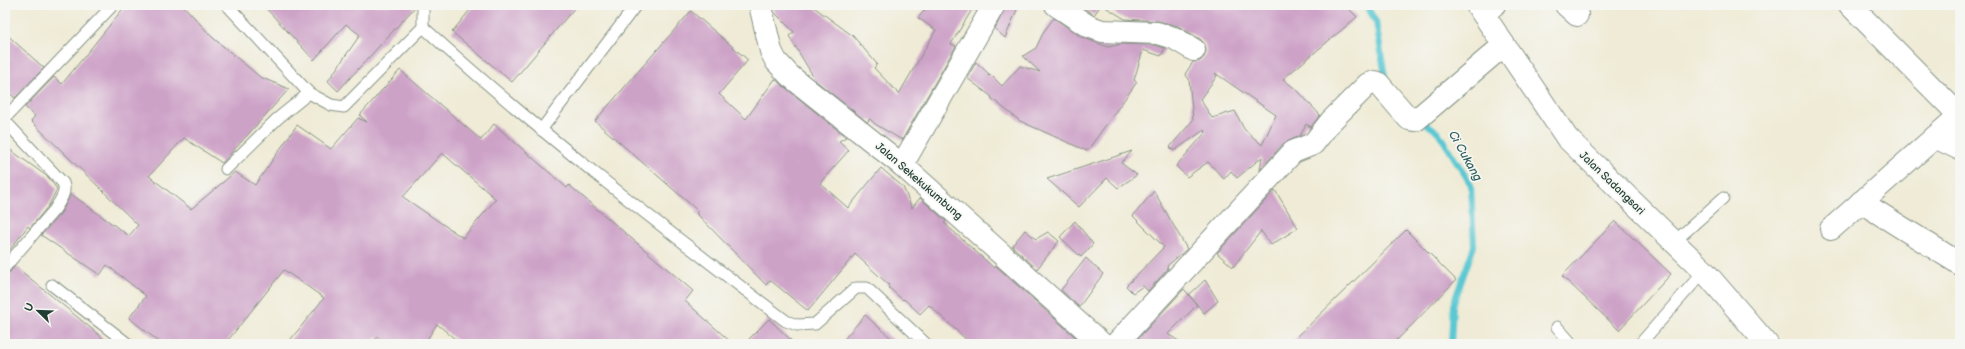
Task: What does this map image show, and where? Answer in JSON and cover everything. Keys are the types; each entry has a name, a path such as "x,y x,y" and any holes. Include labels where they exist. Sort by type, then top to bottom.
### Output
{"street":[{"name":"Jalan Sekekukumbung","path":"760,5 771,51 779,65 803,88 902,165 1102,344"},
{"path":"902,165 994,5"},
{"path":"1056,5 1088,26 1102,31 1157,33 1174,38 1194,50"},
{"path":"1831,229 1960,116 1850,5"},
{"name":"Jalan Sadangsari","path":"1484,8 1504,45 1567,138 1704,271 1767,344"},
{"path":"1116,344 1292,152 1313,144 1331,121 1368,84 1375,82 1378,83 1409,119 1420,117 1504,45"},
{"path":"1935,137 1960,149"},
{"path":"1861,202 1960,264"}],"lane":[{"path":"5,267 55,209 62,198 65,187 5,120 113,5"},
{"path":"227,5 309,93 331,105 344,107 390,58 423,27 423,5"},
{"path":"541,130 636,5"},
{"path":"423,27 541,130 679,240 786,321 797,325 815,324 856,288 861,287 867,288 926,344"},
{"path":"226,169 277,119 309,93"},
{"path":"1674,242 1723,198"},
{"path":"1640,344 1704,271"},
{"path":"52,285 128,344"},
{"path":"1557,326 1572,344"}],"building":[{"path":"126,5 183,5 212,37 260,77 289,89 222,163 184,138 149,176 191,209 235,172 255,185 297,125 331,149 358,118 367,122 360,115 400,70 481,140 494,124 567,188 569,185 693,291 685,301 733,344 461,344 437,324 424,344 387,344 377,337 371,344 287,344 324,298 284,270 225,344 162,344 129,318 146,296 107,265 100,275 41,235 61,213 71,194 129,236 138,225 31,121 35,116 25,107 54,77 62,84","holes":["442,153 496,199 463,238 403,197"]},
{"path":"263,5 416,6 338,91 328,81 360,35 346,24 314,60"},
{"path":"474,5 577,5 512,82 452,32"},
{"path":"773,5 811,5 853,36 877,64 874,68 899,94 936,30 918,18 929,5 980,5 976,11 973,8 951,44 956,46 902,140 875,124 870,119 867,122 816,81 789,36 794,32 774,12"},
{"path":"1006,5 1019,5 1005,38 995,29"},
{"path":"1079,5 1101,5 1094,15"},
{"path":"1102,5 1345,5 1357,17 1283,79 1298,91 1320,115 1311,127 1306,124 1300,136 1284,143 1260,170 1262,157 1237,178 1231,171 1224,179 1208,162 1187,177 1176,166 1206,132 1204,130 1174,151 1170,147 1193,120 1189,79 1185,74 1193,62 1200,61 1204,57 1206,51 1205,44 1200,39 1178,26 1158,21 1125,19","holes":["1215,73 1276,115 1262,145 1244,129 1235,111 1212,118 1200,99 1217,76"]},
{"path":"691,11 748,60 719,94 746,119 775,79 846,137 839,141 849,150 820,183 848,208 881,168 903,187 912,208 920,198 946,221 944,223 994,268 996,266 1083,344 971,344 929,305 920,314 888,287 889,285 855,254 808,311 770,280 766,285 696,213 698,211 595,121"},
{"path":"1054,18 1081,37 1108,47 1122,44 1155,45 1165,48 1161,56 1143,50 1134,80 1137,82 1087,151 1020,121 967,78 976,62 989,74 988,76 991,75 1002,86 1020,66 1040,72 1023,56 1036,48 1044,31"},
{"path":"5,33 44,68 15,98 5,89"},
{"path":"5,146 48,177 57,189 49,205 30,228 28,226 5,256"},
{"path":"1132,151 1121,163 1137,175 1118,188 1107,178 1079,207 1047,179"},
{"path":"1275,190 1298,228 1271,245 1261,231 1233,267 1217,253"},
{"path":"1154,191 1187,249 1167,266 1168,269 1148,291 1143,286 1133,293 1126,286 1164,247 1133,216"},
{"path":"1075,221 1093,244 1081,257 1060,237"},
{"path":"1615,221 1671,274 1619,330 1562,276"},
{"path":"1025,230 1036,239 1048,232 1059,241 1037,269 1012,246"},
{"path":"1406,230 1456,280 1393,344 1290,344"},
{"path":"1086,258 1103,274 1079,307 1061,290"},
{"path":"15,266 110,344 5,344 5,274 10,272"},
{"path":"1205,280 1218,301 1204,313 1189,295"},
{"path":"1184,289 1197,305 1168,334 1183,344 1133,344"},
{"path":"865,315 898,344 840,344"},
{"path":"769,319 795,344 744,344"}],"waterway":[{"name":"Ci Cukang","path":"1366,5 1376,22 1386,82"},
{"name":"Ci Cukang","path":"1421,120 1438,132 1471,185 1474,246 1453,305 1451,344"}]}
